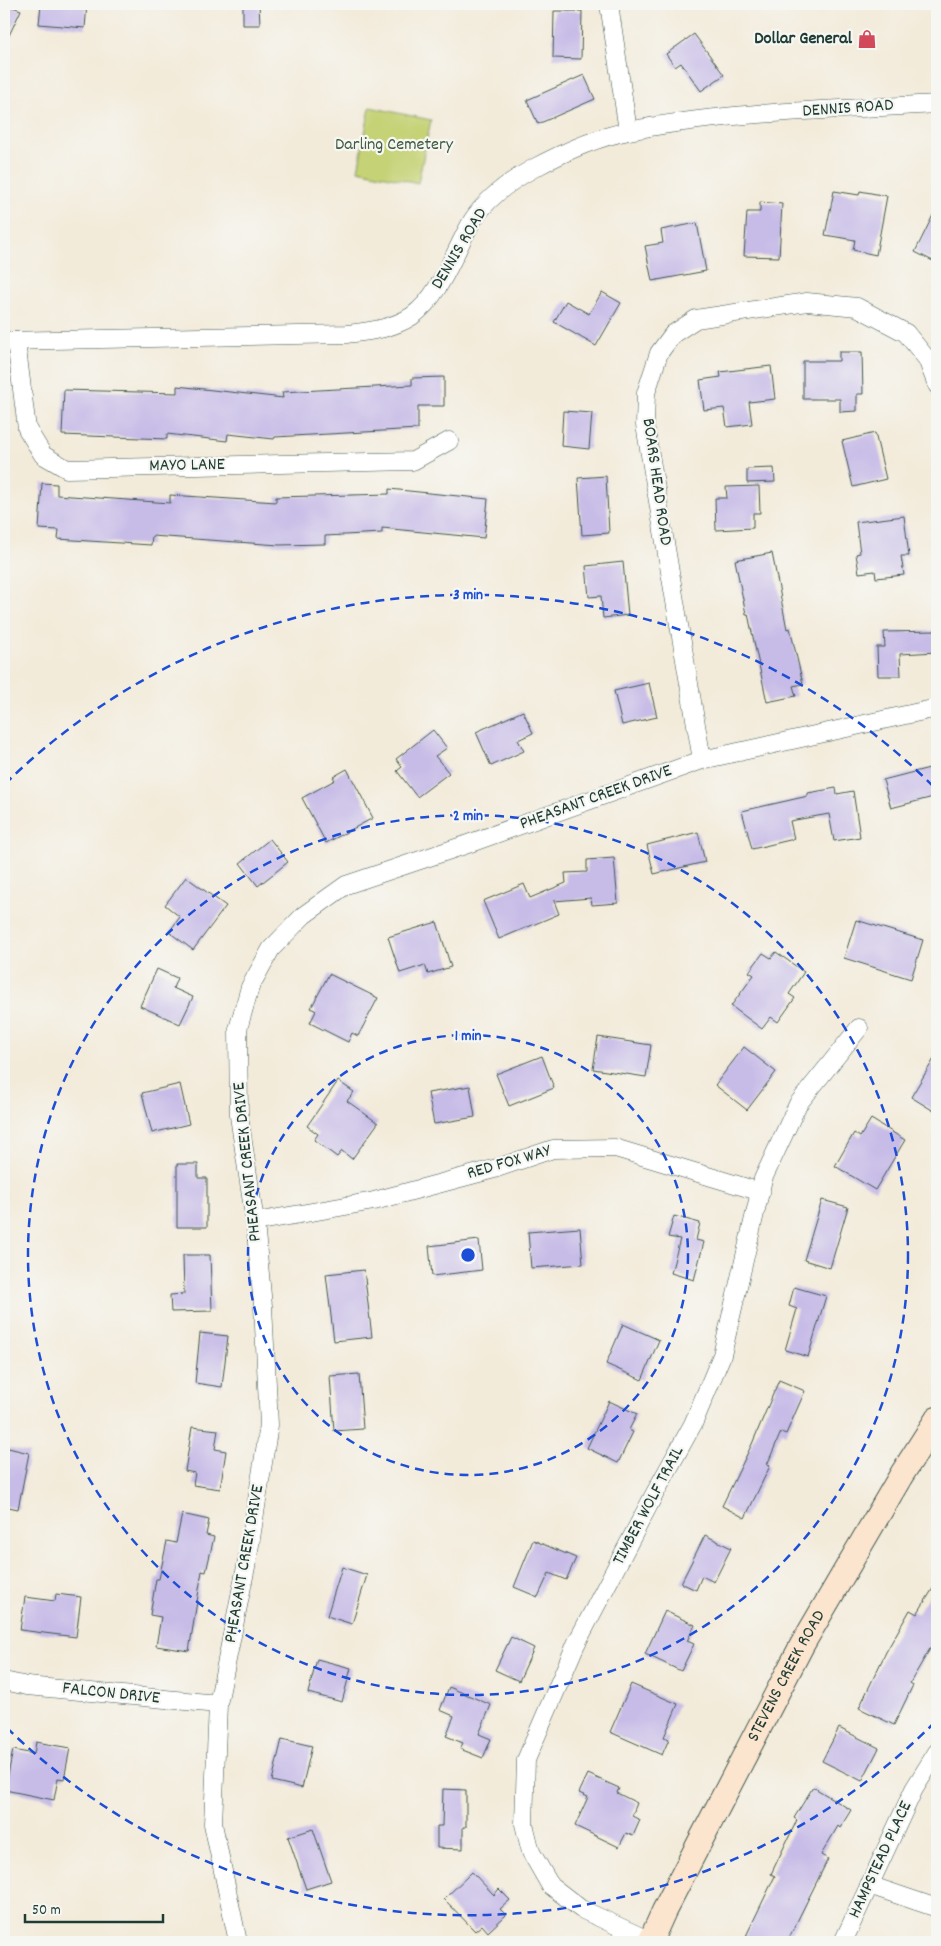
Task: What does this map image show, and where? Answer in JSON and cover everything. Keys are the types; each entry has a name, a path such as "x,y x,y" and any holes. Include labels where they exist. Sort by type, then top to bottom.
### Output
{"street":[{"path":"609,4 628,131"},
{"name":"DENNIS ROAD","path":"10,341 347,334 385,329 412,316 435,293 473,220 497,191 534,168 580,147 628,131 725,117 937,104"},
{"name":"BOARS HEAD ROAD","path":"702,760 645,425 646,393 659,353 673,334 696,319 806,302 857,307 906,333 927,359 937,385"},
{"name":"MAYO LANE","path":"10,341 27,429 43,455 67,469 413,461 449,441"},
{"name":"PHEASANT CREEK DRIVE","path":"238,1942 213,1824 218,1704 248,1557 269,1425 263,1306 255,1222 239,1116 238,1029 250,987 271,949 304,915 346,885 465,845 702,760 937,708"},
{"name":"TIMBER WOLF TRAIL","path":"650,1942 581,1909 550,1885 531,1852 524,1824 526,1760 576,1644 693,1424 722,1355 763,1179 798,1104 858,1028"},
{"name":"RED FOX WAY","path":"255,1222 374,1200 494,1169 553,1149 615,1148 761,1192"},
{"name":"STEVENS CREEK ROAD","path":"650,1942 664,1911 802,1645 902,1474 937,1419"},
{"name":"FALCON DRIVE","path":"4,1680 27,1686 218,1704"},
{"name":"HAMPSTEAD PLACE","path":"843,1942 914,1789 937,1752"},
{"path":"870,1885 937,1908"}],"green space":[{"name":"Darling Cemetery","path":"370,107 431,120 418,183 358,170"}],"building":[{"path":"4,4 21,10 4,46"},
{"path":"41,4 87,4 85,28 39,24"},
{"path":"243,4 259,4 260,25 243,25"},
{"path":"554,11 582,11 581,59 553,58"},
{"path":"694,34 724,75 701,91 681,63 675,67 666,54"},
{"path":"584,75 595,99 538,124 527,100"},
{"path":"834,191 859,195 860,191 887,196 876,255 853,250 855,240 825,235"},
{"path":"760,202 782,204 779,257 744,256 747,212 760,212"},
{"path":"937,207 937,263 915,252"},
{"path":"697,223 706,271 652,281 645,246 663,243 661,230"},
{"path":"602,292 621,303 596,346 554,322 566,301 589,314"},
{"path":"839,352 862,352 863,394 857,394 857,411 840,412 840,399 803,399 803,361 839,361"},
{"path":"771,366 775,399 749,402 752,424 727,427 724,408 704,410 700,380 721,377 720,372"},
{"path":"444,377 444,406 418,406 418,429 275,437 274,439 228,434 227,441 167,434 167,439 62,435 64,390 177,393 177,386 283,398 282,392 412,385 412,378"},
{"path":"563,411 592,413 589,449 561,446"},
{"path":"875,433 886,479 853,487 842,441"},
{"path":"774,468 775,482 747,483 747,469"},
{"path":"606,476 609,533 582,535 578,478"},
{"path":"42,483 57,484 57,495 170,503 170,495 276,502 276,497 389,494 389,489 488,499 484,538 382,528 382,533 325,536 325,544 279,545 152,536 151,545 58,539 59,530 39,529"},
{"path":"759,486 760,513 753,513 753,528 716,530 715,498 727,498 726,487"},
{"path":"904,516 909,556 901,556 904,575 876,578 875,571 859,573 856,554 860,553 856,522"},
{"path":"772,553 787,629 790,628 803,684 793,686 796,696 767,702 735,560"},
{"path":"623,562 628,615 603,618 601,596 589,597 586,566"},
{"path":"937,631 937,652 900,654 901,676 878,676 877,647 885,647 884,632"},
{"path":"649,683 657,717 622,725 614,691"},
{"path":"523,711 533,733 518,740 524,751 491,766 476,732"},
{"path":"433,730 447,748 435,756 449,773 417,797 397,771 402,767 396,759"},
{"path":"937,766 937,796 891,808 883,780"},
{"path":"347,769 373,818 326,843 302,798 335,780 333,777"},
{"path":"836,788 837,794 853,791 860,837 834,841 829,814 790,821 794,839 752,849 742,811 808,796 808,793"},
{"path":"698,832 705,862 654,874 647,845"},
{"path":"270,839 288,862 258,886 240,863"},
{"path":"614,858 618,903 592,905 591,898 554,901 559,914 499,939 483,901 524,884 530,898 566,883 565,873 587,872 587,860"},
{"path":"186,877 226,906 193,950 169,932 180,917 165,905"},
{"path":"856,920 923,940 911,979 844,958"},
{"path":"437,922 451,967 428,974 425,965 400,973 388,937"},
{"path":"776,952 804,972 789,994 795,998 778,1022 771,1017 762,1029 731,1006 754,975 749,972 763,953 771,958"},
{"path":"157,969 177,978 173,988 193,997 180,1024 140,1006"},
{"path":"329,974 378,998 358,1036 352,1033 348,1042 310,1023 316,1011 311,1008"},
{"path":"598,1037 651,1045 646,1077 593,1069"},
{"path":"744,1047 776,1072 747,1110 715,1085"},
{"path":"937,1054 937,1113 911,1097"},
{"path":"542,1056 554,1088 509,1106 496,1074"},
{"path":"338,1081 354,1092 347,1101 378,1123 352,1159 342,1151 337,1157 314,1140 318,1134 307,1126"},
{"path":"180,1084 189,1124 152,1133 142,1093"},
{"path":"470,1086 475,1117 434,1124 428,1093"},
{"path":"871,1119 905,1140 875,1190 835,1166 854,1133 860,1137"},
{"path":"177,1164 198,1164 198,1178 207,1178 207,1227 177,1227"},
{"path":"822,1200 848,1207 830,1268 804,1260"},
{"path":"674,1216 700,1223 696,1240 704,1242 694,1280 671,1273 680,1239 668,1237"},
{"path":"580,1228 583,1264 531,1268 528,1232"},
{"path":"479,1240 482,1270 432,1276 429,1246"},
{"path":"183,1255 210,1255 212,1311 171,1312 170,1295 184,1294"},
{"path":"364,1270 372,1337 334,1341 326,1274"},
{"path":"794,1287 826,1296 808,1357 785,1350 797,1309 789,1306"},
{"path":"623,1324 659,1340 642,1380 606,1364"},
{"path":"200,1333 228,1336 222,1387 195,1383"},
{"path":"359,1374 363,1429 334,1431 330,1376"},
{"path":"779,1380 805,1391 786,1434 781,1432 767,1465 770,1466 745,1518 722,1506 752,1444"},
{"path":"609,1401 637,1414 629,1430 633,1432 618,1463 587,1448"},
{"path":"192,1427 218,1430 215,1449 226,1451 220,1489 193,1485 195,1473 185,1471"},
{"path":"4,1447 29,1453 18,1509 4,1506"},
{"path":"182,1514 209,1520 206,1535 214,1537 206,1572 202,1571 189,1651 156,1646 161,1617 150,1615 156,1579 159,1579 167,1541 176,1543"},
{"path":"705,1535 731,1548 714,1582 702,1576 696,1590 681,1583"},
{"path":"533,1540 576,1558 566,1580 549,1573 538,1597 514,1587"},
{"path":"342,1567 367,1575 352,1624 327,1616"},
{"path":"937,1582 937,1650 931,1647 910,1683 913,1685 894,1725 859,1708 886,1652 910,1610 917,1614"},
{"path":"56,1594 81,1597 76,1637 20,1630 25,1597 55,1601"},
{"path":"665,1611 695,1625 687,1641 694,1644 681,1671 645,1654"},
{"path":"511,1637 534,1648 519,1681 495,1670"},
{"path":"317,1659 351,1668 342,1702 308,1693"},
{"path":"631,1684 678,1704 664,1737 669,1739 662,1755 610,1732"},
{"path":"449,1687 491,1705 479,1734 491,1739 483,1758 460,1749 463,1743 446,1736 454,1716 440,1710"},
{"path":"839,1728 879,1748 862,1781 822,1761"},
{"path":"282,1739 312,1746 302,1788 272,1781"},
{"path":"36,1742 70,1748 64,1779 58,1778 54,1800 5,1790 13,1750 34,1754"},
{"path":"588,1774 619,1788 617,1793 637,1803 632,1816 640,1820 633,1836 626,1833 619,1847 575,1826 588,1797 579,1793"},
{"path":"813,1787 851,1810 840,1828 838,1826 821,1855 828,1859 787,1942 758,1942 746,1936 775,1876 771,1874 797,1820 794,1818"},
{"path":"443,1789 466,1790 466,1827 463,1827 463,1849 437,1848 437,1826 442,1826"},
{"path":"313,1829 331,1881 306,1889 288,1837"},
{"path":"472,1872 494,1895 499,1889 510,1900 500,1909 506,1915 488,1932 482,1925 475,1931 444,1899"}],"place":[{"name":"Dollar General","path":"867,39"}]}
